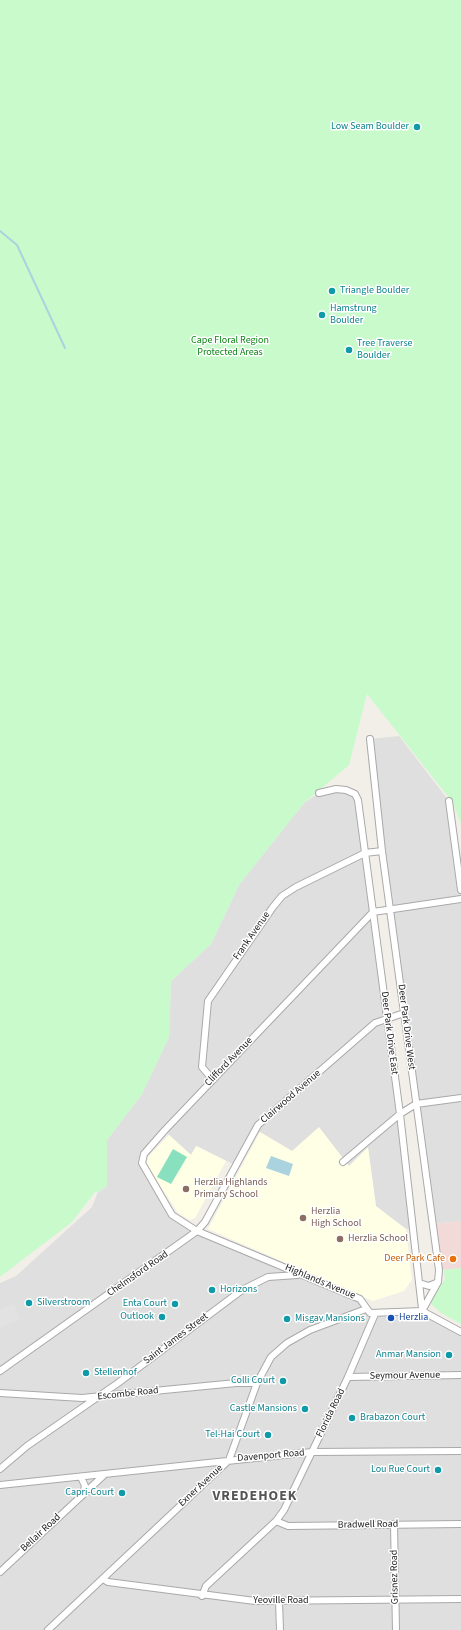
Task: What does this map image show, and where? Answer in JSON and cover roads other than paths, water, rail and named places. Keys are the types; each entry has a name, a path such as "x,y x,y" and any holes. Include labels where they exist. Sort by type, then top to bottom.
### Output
{"street":[{"name":"Deer Park Drive West","path":"370,739 382,851 439,1270 438,1282 422,1311"},
{"name":"Deer Park Drive East","path":"319,793 342,789 353,792 357,796 400,1114 422,1311"},
{"path":"449,801 461,890"},
{"name":"Frank Avenue","path":"212,1080 204,1072 202,1063 206,1009 211,995 282,896 364,853 382,851"},
{"path":"373,912 461,899"},
{"name":"Clifford Avenue","path":"197,1231 172,1215 145,1170 142,1159 148,1149 212,1080 373,912"},
{"name":"Clairwood Avenue","path":"197,1231 205,1222 258,1125 375,1023 404,1013"},
{"path":"343,1162 400,1114 416,1104 461,1098"},
{"name":"Highlands Avenue","path":"197,1231 360,1299 366,1309 375,1314"},
{"name":"Chelmsford Road","path":"0,1371 197,1231"},
{"name":"Saint James Street","path":"0,1469 27,1446 156,1355 187,1330 255,1282 281,1275 303,1275"},
{"path":"419,1283 429,1286 438,1282"},
{"name":"Exner Avenue","path":"48,1630 229,1460 257,1383 271,1357 287,1343 310,1330 366,1309"},
{"path":"375,1314 422,1311 461,1332"},
{"name":"Florida Road","path":"202,1596 206,1586 276,1521 284,1510 348,1377 375,1314"},
{"name":"Seymour Avenue","path":"348,1377 461,1375"},
{"name":"Escombe Road","path":"0,1393 82,1398 236,1383 257,1383"},
{"name":"Davenport Road","path":"0,1485 212,1464 229,1460 312,1452 461,1451"},
{"name":"Bellair Road","path":"0,1572 105,1474"},
{"path":"82,1477 85,1486 82,1494"},
{"path":"0,1479 10,1484"},
{"name":"Bradwell Road","path":"276,1521 288,1526 461,1524"},
{"name":"Grisnez Road","path":"394,1524 396,1630"},
{"name":"Yeoville Road","path":"104,1579 108,1582 202,1596 255,1601 461,1599"},
{"path":"279,1601 280,1630"}],"water":[{"path":"271,1156 293,1164 289,1176 266,1168"}],"waterway":[{"path":"0,231 17,245 65,348"}],"place":[{"name":"Low Seam Boulder","path":"417,127"},
{"name":"Triangle Boulder","path":"332,291"},
{"name":"Hamstrung Boulder","path":"322,315"},
{"name":"Tree Traverse Boulder","path":"349,350"},
{"name":"Herzlia Highlands Primary School","path":"186,1189"},
{"name":"Herzlia High School","path":"303,1218"},
{"name":"Herzlia School","path":"340,1239"},
{"name":"Deer Park Cafe","path":"453,1259"},
{"name":"Horizons","path":"212,1290"},
{"name":"Silverstroom","path":"29,1303"},
{"name":"Enta Court","path":"175,1304"},
{"name":"Outlook","path":"162,1317"},
{"name":"Herzlia","path":"391,1318"},
{"name":"Misgav Mansions","path":"287,1319"},
{"name":"Anmar Mansion","path":"449,1355"},
{"name":"Stellenhof","path":"86,1373"},
{"name":"Colli Court","path":"283,1381"},
{"name":"Castle Mansions","path":"305,1409"},
{"name":"Brabazon Court","path":"352,1418"},
{"name":"Tel-Hai Court","path":"268,1435"},
{"name":"Lou Rue Court","path":"438,1470"},
{"name":"Capri-Court","path":"122,1493"}],"district":[{"name":"VREDEHOEK","path":"255,1497"}],"park label":[{"name":"Cape Floral Region Protected Areas","path":"230,346"}]}
